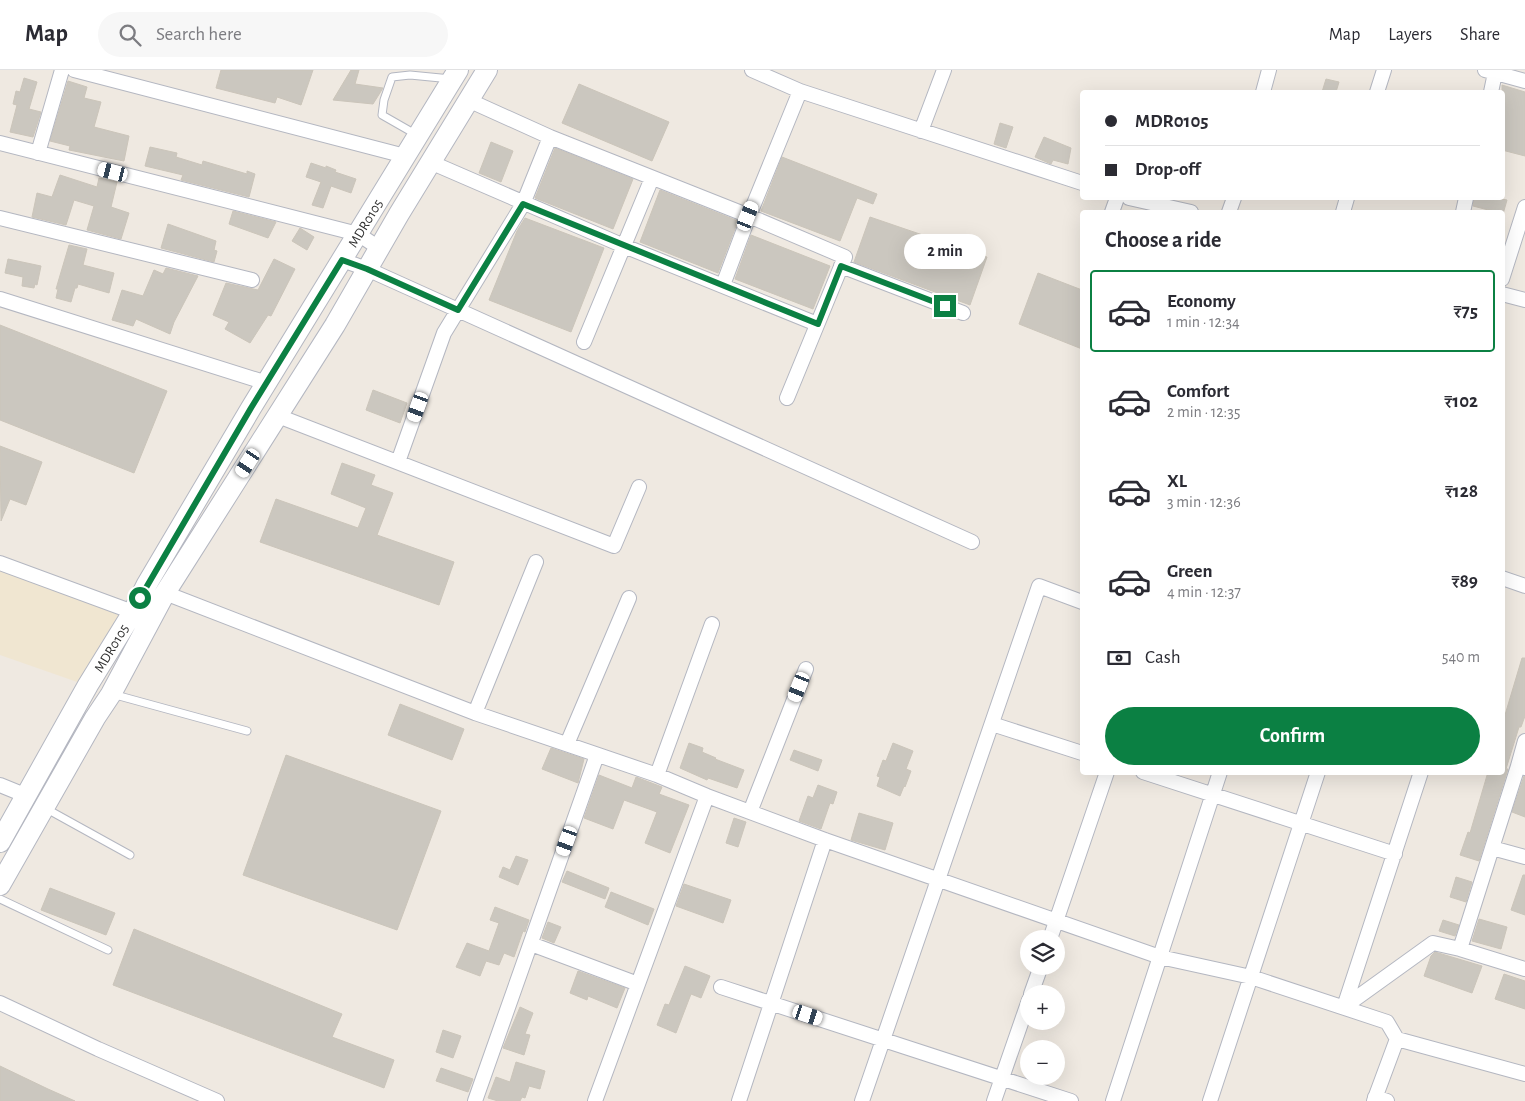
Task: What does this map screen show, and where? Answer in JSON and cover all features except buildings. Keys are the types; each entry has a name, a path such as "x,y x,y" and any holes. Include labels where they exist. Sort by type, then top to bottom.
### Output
{"main road":[{"name":"MDR0105","path":"0,885 95,718 111,694 166,593 278,416 487,70"},
{"name":"MDR0105","path":"0,842 88,685 133,612 146,584 455,74"}],"street":[{"path":"38,153 62,70"},
{"path":"74,70 405,156"},
{"path":"752,70 800,91 1080,182"},
{"path":"921,131 944,70"},
{"path":"1264,90 1270,70"},
{"path":"1378,90 1384,70"},
{"path":"1491,90 1490,71 1525,81"},
{"path":"723,285 748,216 800,91"},
{"path":"468,100 550,137 845,257 787,398"},
{"path":"398,462 444,333 523,204 550,137"},
{"path":"0,143 358,234 380,248"},
{"path":"430,162 523,204 818,324"},
{"path":"584,342 652,178"},
{"path":"1137,200 1182,210"},
{"path":"1505,270 1525,207"},
{"path":"0,218 252,280"},
{"path":"342,260 367,269 972,542"},
{"path":"841,266 963,313"},
{"path":"1505,295 1525,300"},
{"path":"0,299 267,383"},
{"path":"278,416 614,546 639,487"},
{"path":"476,713 536,562"},
{"path":"0,563 133,612"},
{"path":"1505,579 1525,586"},
{"path":"862,1101 1039,586 1080,601"},
{"path":"166,593 476,713 657,775 707,796 825,840 1160,957 1251,977 1387,1022 1397,1039 1525,1074"},
{"path":"567,744 629,598"},
{"path":"657,775 712,624"},
{"path":"750,812 806,669"},
{"path":"992,724 1080,752"},
{"path":"1460,949 1492,848 1522,767 1525,741"},
{"path":"475,1101 598,755"},
{"path":"1053,930 1106,775"},
{"path":"1152,775 1395,854"},
{"path":"1113,1101 1219,775"},
{"path":"1210,1101 1317,775"},
{"path":"1344,1008 1420,775"},
{"path":"0,785 27,796"},
{"path":"595,1101 707,796"},
{"path":"738,1101 825,840"},
{"path":"1492,848 1525,857"},
{"path":"1344,1008 1433,943 1460,949 1525,969"},
{"path":"531,944 638,984"},
{"path":"721,987 1071,1101"},
{"path":"0,1003 98,1049 217,1101"},
{"path":"994,1101 1020,1026"},
{"path":"1379,1100 1397,1039"}],"lane":[{"path":"418,135 382,115 384,100 392,77 455,74"},
{"path":"111,694 247,731"},
{"path":"44,807 130,854"},
{"path":"0,899 108,950"}],"shaded area":[{"path":"0,556 125,603 83,684 0,655"}],"route":[{"path":"140,598 146,584 251,408 342,260 367,269 458,310 523,204 818,324 841,266 945,306"}]}
